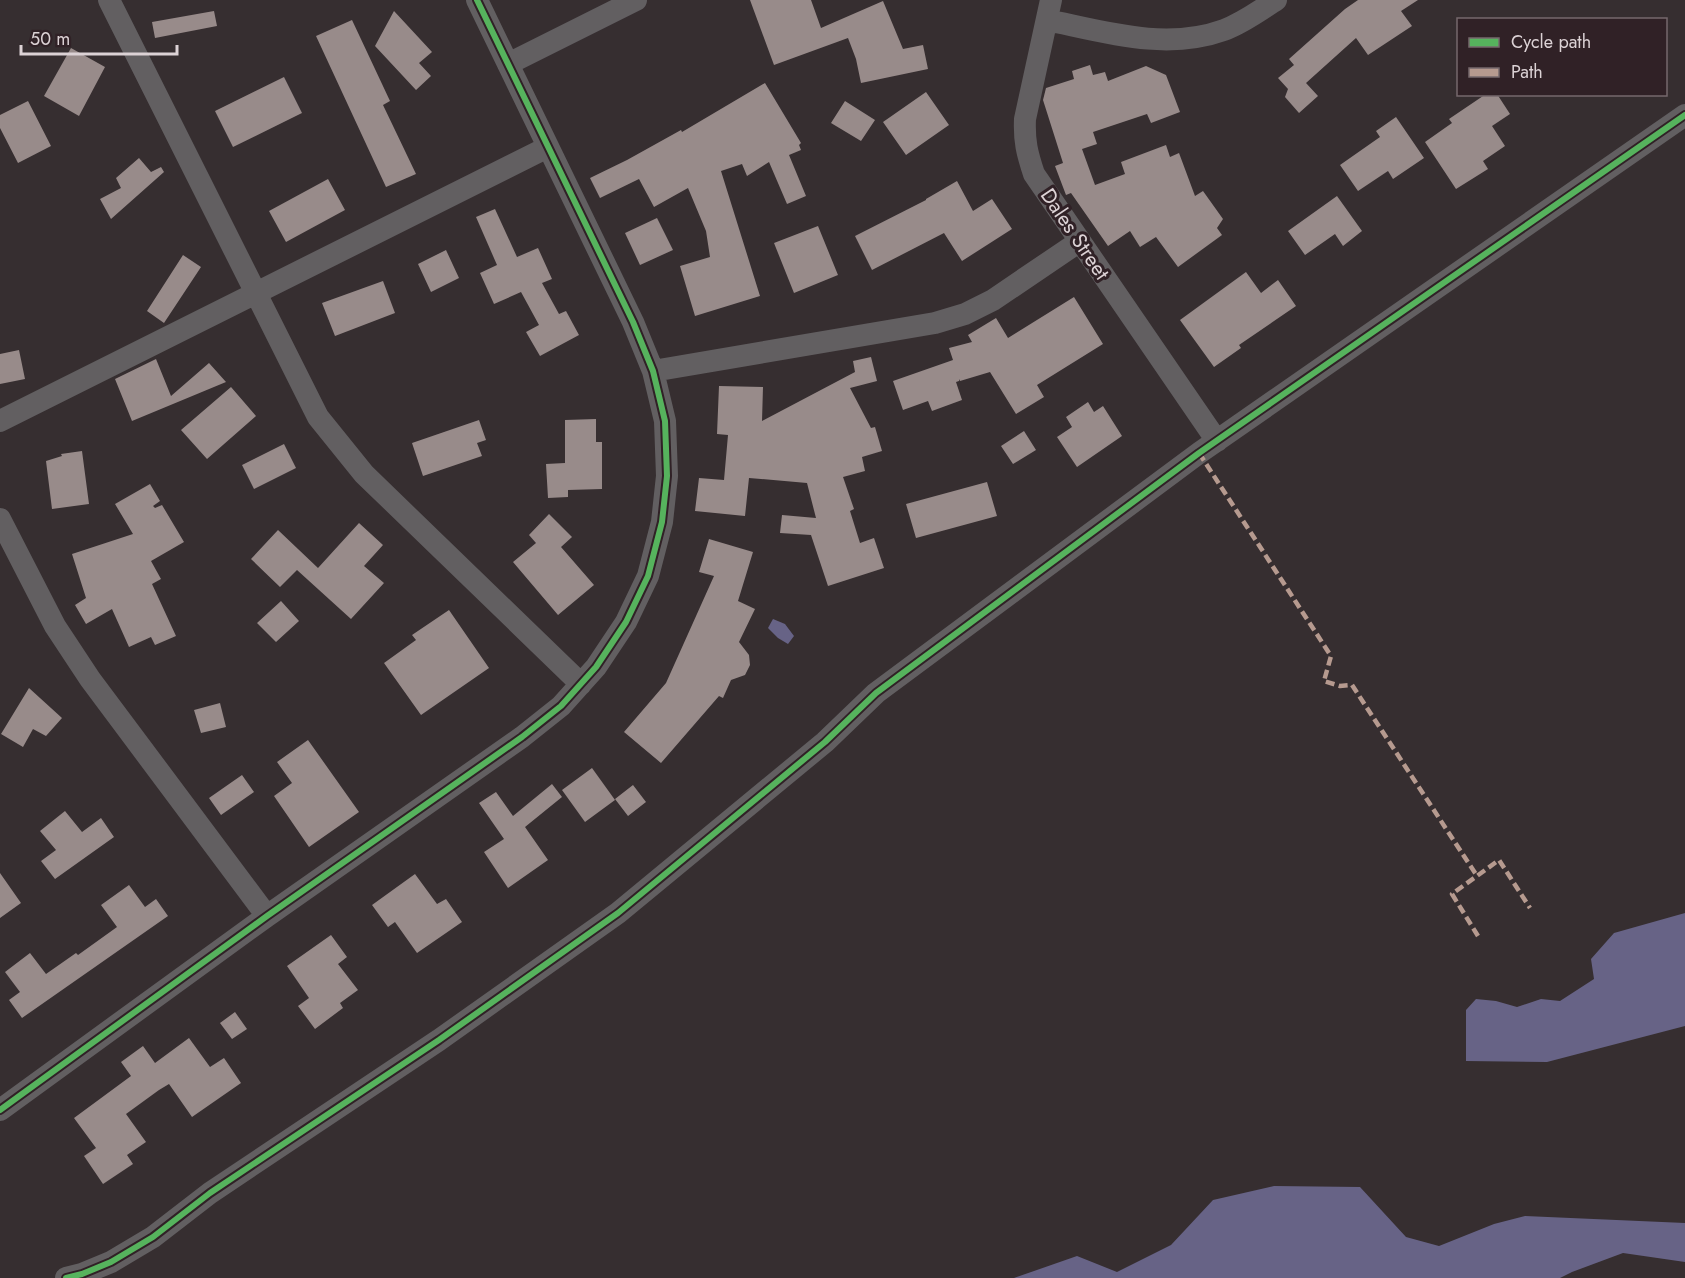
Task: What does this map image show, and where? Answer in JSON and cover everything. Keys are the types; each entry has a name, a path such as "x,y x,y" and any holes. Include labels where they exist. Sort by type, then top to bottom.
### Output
{"street":[{"path":"109,0 318,417 364,474 581,684"},
{"path":"0,1110 267,916 522,737 561,706 596,667 626,622 648,576 662,522 667,476 665,422 653,371 633,322 477,0"},
{"path":"508,64 636,0"},
{"path":"1049,10 1136,38 1163,40 1195,37 1224,30 1251,17 1276,0"},
{"name":"Dales Street","path":"1049,10 1025,119 1024,139 1034,174 1217,441"},
{"path":"66,1278 111,1263 153,1237 210,1192 439,1040 618,913 825,742 876,693 1217,441 1685,115"},
{"path":"0,421 548,147"},
{"path":"653,371 935,323 965,314 993,300 1080,241"},
{"path":"0,519 55,626 90,679 267,916"}],"shaded area":[{"path":"773,619 785,624 794,636 788,644 768,628"},
{"path":"1685,913 1685,1026 1547,1062 1466,1061 1466,1010 1476,999 1496,1001 1517,1007 1541,999 1560,1001 1594,979 1591,959 1614,933"},
{"path":"1274,1186 1360,1187 1406,1237 1439,1246 1494,1224 1525,1216 1685,1223 1685,1262 1623,1253 1560,1278 1014,1278 1077,1256 1117,1272 1171,1245 1213,1200"}],"building":[{"path":"750,0 811,0 821,28 883,1 903,49 923,45 928,69 861,83 856,59 848,38 774,65"},
{"path":"1358,0 1418,0 1401,11 1412,26 1368,55 1356,38 1306,83 1318,96 1299,113 1285,97 1288,89 1278,78 1294,65 1289,59"},
{"path":"214,11 217,26 155,38 152,22"},
{"path":"394,11 432,52 419,63 431,76 416,90 375,46"},
{"path":"352,20 390,101 383,105 416,174 386,187 316,36"},
{"path":"71,48 105,67 79,116 44,96"},
{"path":"1090,65 1093,75 1105,72 1108,81 1146,66 1166,75 1180,112 1151,123 1147,114 1093,132 1097,144 1082,149 1095,185 1125,174 1121,162 1166,145 1170,157 1179,153 1195,196 1203,191 1223,219 1217,228 1222,235 1178,267 1156,237 1140,247 1130,231 1108,246 1071,193 1066,195 1055,166 1063,163 1043,100 1046,88 1074,79 1072,71"},
{"path":"284,77 302,113 233,147 215,111"},
{"path":"765,83 801,143 799,145 801,150 789,155 806,196 787,204 769,162 747,176 742,164 721,171 760,296 695,316 680,266 710,257 706,231 688,188 654,207 639,179 600,198 590,178 681,130 682,132"},
{"path":"926,92 949,125 906,155 883,122"},
{"path":"1483,96 1498,96 1510,114 1492,126 1505,146 1483,161 1488,169 1456,189 1425,142 1452,123 1449,119"},
{"path":"28,101 51,146 18,163 0,128 0,115"},
{"path":"845,101 875,120 861,141 831,123"},
{"path":"1396,117 1424,158 1393,179 1388,171 1358,191 1340,165 1380,137 1376,131"},
{"path":"139,158 151,172 161,167 164,172 111,219 100,199 121,188 116,178"},
{"path":"328,179 345,210 286,242 269,211"},
{"path":"957,181 973,211 992,199 1012,229 962,261 944,233 872,270 855,236 926,200"},
{"path":"1337,196 1362,231 1343,246 1335,234 1305,255 1288,231"},
{"path":"495,209 517,257 538,248 552,279 542,283 559,314 566,311 579,335 540,356 526,332 539,325 521,292 494,304 480,273 497,265 476,217"},
{"path":"657,218 673,250 640,265 625,233"},
{"path":"818,226 838,275 794,293 774,243"},
{"path":"446,250 459,278 431,292 418,264"},
{"path":"183,255 201,267 164,323 147,311"},
{"path":"1246,272 1261,293 1278,280 1296,306 1239,345 1241,348 1214,367 1180,320"},
{"path":"383,281 395,313 335,336 322,303"},
{"path":"1074,297 1103,344 1037,385 1044,397 1016,414 990,372 960,381 959,379 956,382 962,400 932,411 928,401 903,410 893,381 953,360 949,348 972,342 968,335 996,318 1008,338"},
{"path":"19,350 25,379 0,384 0,354"},
{"path":"871,357 877,381 850,388 871,428 875,427 882,451 862,457 865,471 843,477 854,509 850,511 860,543 874,538 884,568 828,586 811,535 780,533 782,515 816,518 807,483 749,478 745,516 695,511 699,478 724,480 728,435 717,434 719,386 763,387 762,421 855,372 853,361"},
{"path":"156,359 171,396 209,363 226,382 132,421 115,379"},
{"path":"231,387 256,416 207,459 181,430"},
{"path":"1088,402 1094,412 1103,406 1122,436 1077,467 1057,437 1072,427 1066,417"},
{"path":"596,419 596,442 602,442 602,489 568,490 568,497 548,498 546,464 565,463 565,420"},
{"path":"479,420 486,440 477,443 482,456 423,476 412,443"},
{"path":"1024,431 1036,450 1013,464 1001,446"},
{"path":"284,444 296,468 254,489 242,465"},
{"path":"82,451 89,504 52,509 46,461 62,456 61,454"},
{"path":"987,482 997,516 916,538 906,504"},
{"path":"150,484 160,501 153,506 155,508 162,505 184,542 151,561 161,579 152,584 176,636 155,645 151,637 129,647 112,609 86,624 75,605 86,598 72,554 133,534 115,504"},
{"path":"549,514 572,537 561,547 594,585 558,615 513,562 536,543 529,535"},
{"path":"359,523 383,545 364,566 384,583 351,619 297,570 280,587 251,559 278,530 318,568"},
{"path":"709,539 753,552 738,601 755,609 739,642 749,655 750,665 745,675 731,680 723,698 719,696 661,763 624,732 666,683 714,576 699,572"},
{"path":"281,601 299,621 276,642 257,623"},
{"path":"449,610 489,668 421,715 384,663 416,640 412,635"},
{"path":"29,688 62,718 46,736 33,729 23,747 1,734"},
{"path":"220,703 226,727 201,733 194,710"},
{"path":"308,740 359,812 309,847 274,796 292,783 277,762"},
{"path":"592,768 615,800 585,822 562,790"},
{"path":"242,775 254,792 221,815 209,798"},
{"path":"552,784 562,797 525,827 548,860 508,888 484,852 504,839 479,803 496,792 513,816"},
{"path":"633,785 646,802 628,816 615,799"},
{"path":"65,811 82,832 101,818 114,837 55,879 41,861 56,850 40,831"},
{"path":"0,873 21,903 0,918"},
{"path":"415,874 437,904 446,899 462,922 417,953 395,922 388,927 372,905"},
{"path":"129,885 145,907 156,899 168,916 22,1018 9,1000 20,992 5,972 30,953 46,974 76,953 78,955 117,927 101,905"},
{"path":"331,935 347,957 338,964 358,990 340,1003 343,1008 315,1029 298,1006 309,998 287,966"},
{"path":"235,1012 247,1029 232,1039 220,1023"},
{"path":"189,1038 210,1067 224,1058 241,1083 192,1117 169,1084 126,1114 146,1142 127,1155 133,1164 103,1184 84,1156 96,1148 74,1118 131,1076 121,1062 143,1046 155,1063"}],"marked path":[{"path":"1199,453 1331,656 1324,681 1340,686 1352,685 1477,876"},
{"path":"1478,936 1452,894 1499,860 1530,908"}],"cycle path":[{"path":"0,1110 267,916 522,737 561,706 596,667 626,622 648,576 662,522 667,476 665,421 653,371 633,322 477,0"},
{"path":"66,1278 111,1262 153,1237 210,1193 439,1040 618,913 825,742 876,693 1199,453 1685,115"}]}
